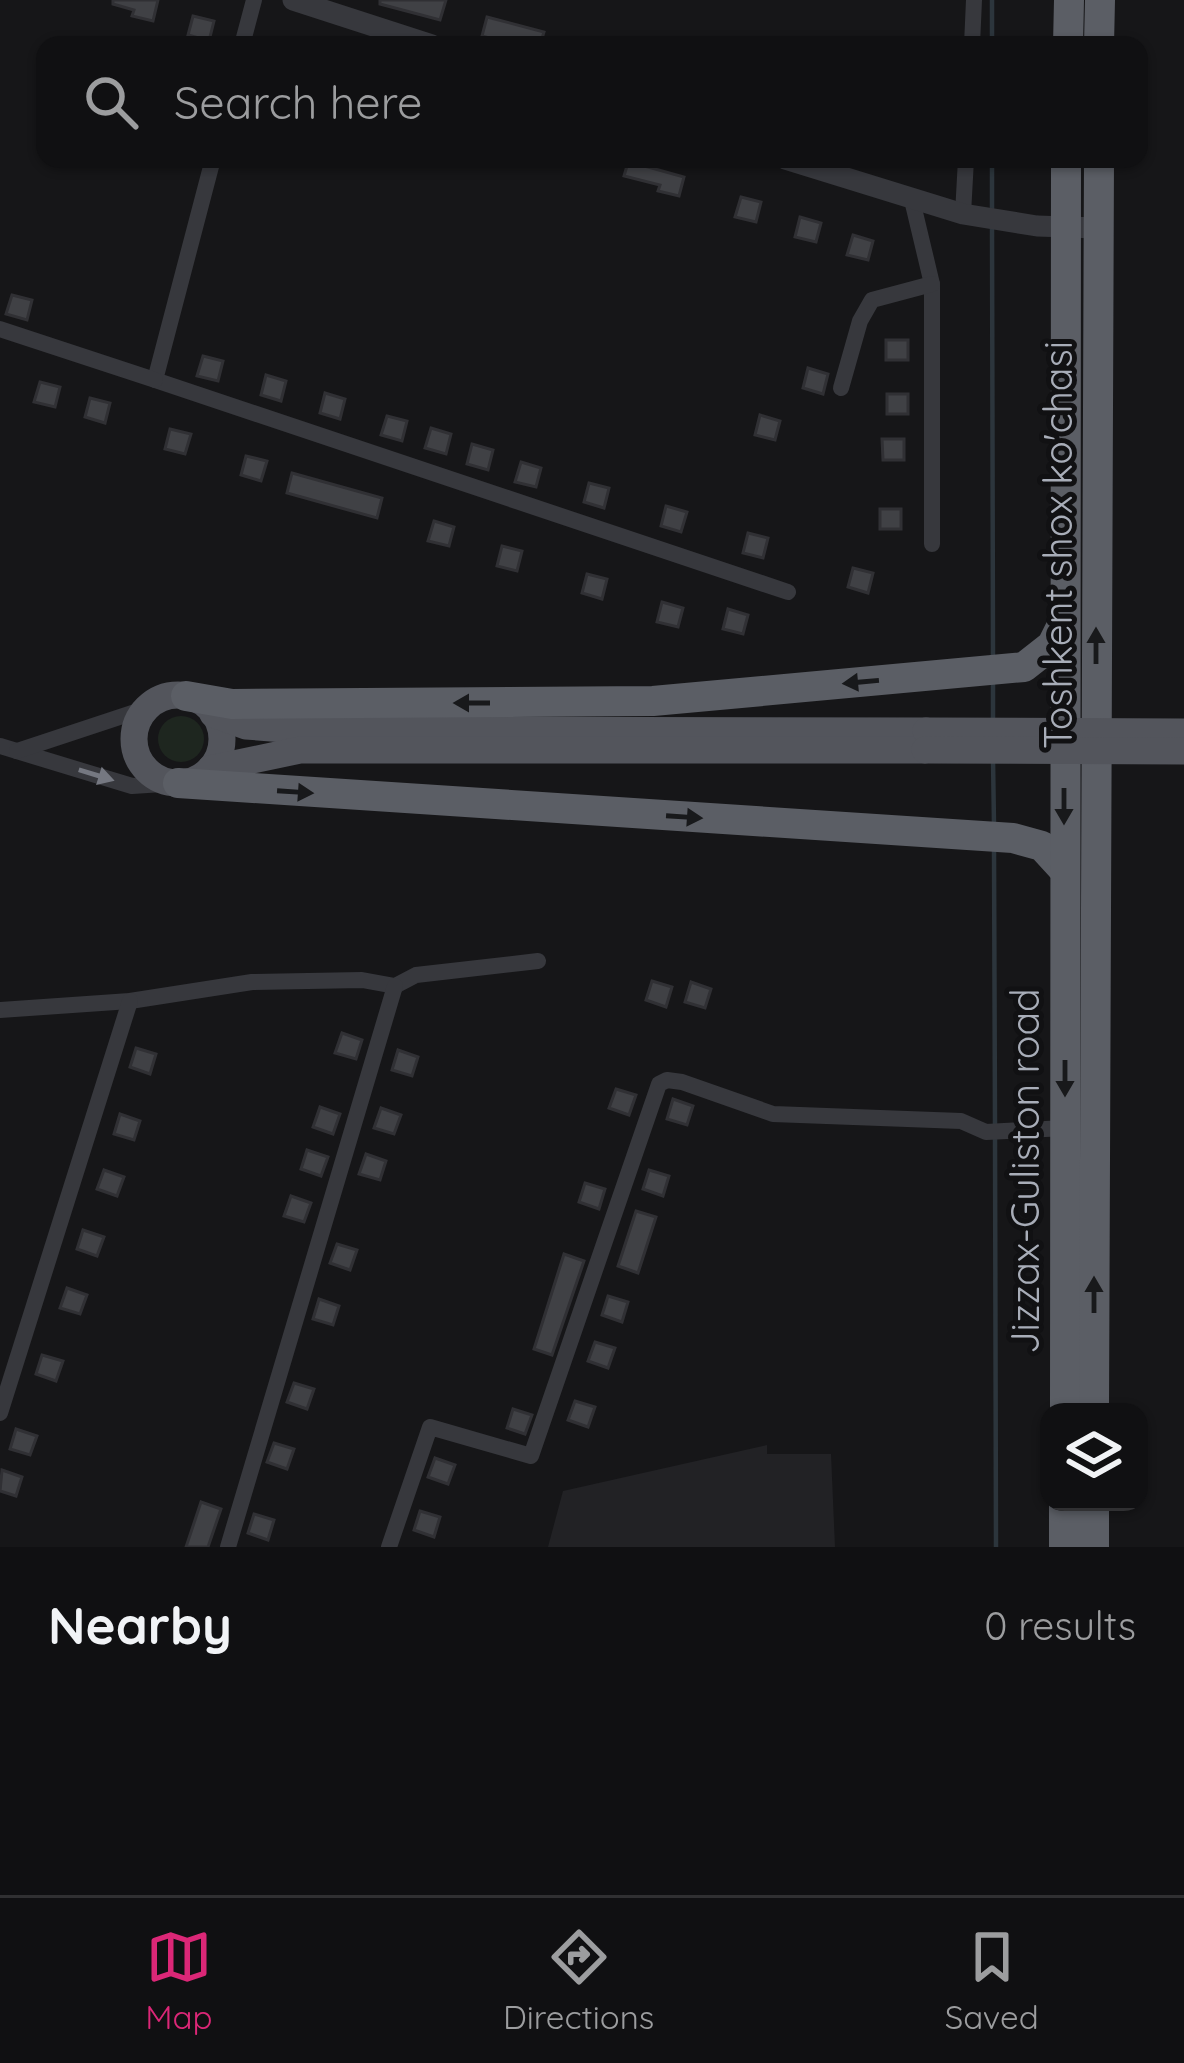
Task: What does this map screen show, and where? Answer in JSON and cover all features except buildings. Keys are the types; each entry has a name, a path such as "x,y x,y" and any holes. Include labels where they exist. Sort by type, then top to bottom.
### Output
{"highway":[{"path":"1068,36 1069,0"},
{"path":"1100,0 1100,36"},
{"name":"Toshkent shox ko'chasi","path":"1066,168 1064,870 1080,946"},
{"name":"Toshkent shox ko'chasi","path":"1080,946 1099,168"},
{"path":"186,696 232,704 653,701 1024,667 1045,653 1065,619"},
{"path":"178,784 1013,838 1042,846 1064,870"},
{"name":"Jizzax-Guliston road","path":"1064,1403 1065,1128 1080,946"},
{"name":"Jizzax-Guliston road","path":"1080,946 1094,1403"},
{"path":"1064,1511 1064,1547"},
{"path":"1094,1511 1094,1547"}],"main road":[{"path":"210,769 221,746 220,729 201,702 169,696 147,708 134,729 136,755 153,776 178,784 196,780 210,769 300,750 926,741 1184,732"},
{"path":"213,714 246,726 297,730 926,741 1184,751"}],"street":[{"path":"244,36 254,0"},
{"path":"292,0 404,36"},
{"path":"972,36 974,0"},
{"path":"155,380 211,168"},
{"path":"813,168 971,216 1098,229"},
{"path":"967,168 971,216"},
{"path":"912,200 932,284 932,544"},
{"path":"841,388 864,309 881,295 932,284"},
{"path":"0,328 788,592"},
{"path":"8,748 147,708"},
{"path":"8,748 132,786 178,784"},
{"path":"0,1010 130,1000 252,982 362,980 394,986 416,975 538,961"},
{"path":"228,1547 394,986"},
{"path":"0,1413 130,1000"},
{"path":"389,1547 430,1426 531,1456 659,1084 682,1082 773,1114 961,1120 993,1132 1065,1128"}],"shaded area":[{"path":"181,716 197,723 204,739 197,755 181,762 165,755 158,739 165,723"},
{"path":"767,1445 767,1454 831,1454 835,1547 548,1547 563,1491"}],"waterway":[{"path":"992,0 992,36"},
{"path":"992,168 992,213"},
{"path":"992,225 993,657"},
{"path":"993,681 993,723"},
{"path":"993,759 994,825"},
{"path":"994,849 995,1125"},
{"path":"995,1137 996,1547"}]}
